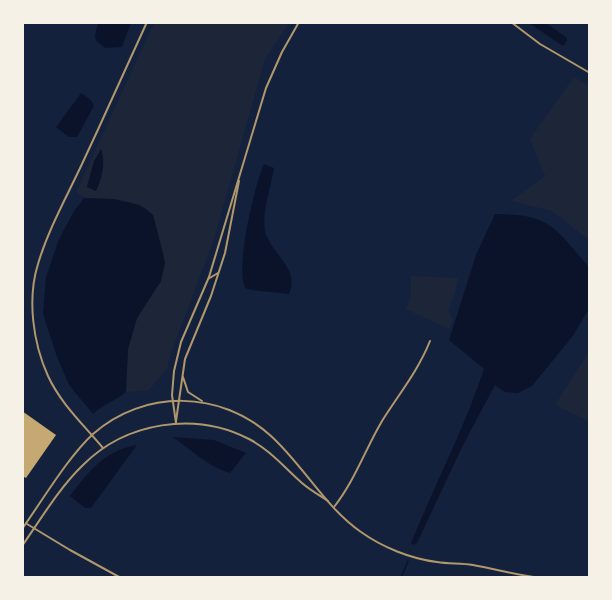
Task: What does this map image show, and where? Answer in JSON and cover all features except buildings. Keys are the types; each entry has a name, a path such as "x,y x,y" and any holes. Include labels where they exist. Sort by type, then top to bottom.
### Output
{"street":[{"path":"103,448 63,403 48,376 36,340 33,293 37,265 55,221 147,22"},
{"path":"176,423 173,400 174,371 181,342 208,279 266,88 299,22"},
{"path":"511,22 540,44 590,72"},
{"path":"176,423 189,347 219,273 234,215 240,174"},
{"path":"208,279 219,273"},
{"path":"334,507 356,474 382,422 413,377 430,341"},
{"path":"183,377 188,392 205,402 236,412 271,435 334,507 361,532 399,552 435,562 462,564 540,578"},
{"path":"22,529 92,435 118,416 134,409 173,400 205,402"},
{"path":"22,546 74,475 103,448 134,432 176,423 209,426 249,439 275,456 308,488 331,502"},
{"path":"26,523 120,578"}],"shaded area":[{"path":"98,23 131,23 122,47 105,48 96,41"},
{"path":"154,23 289,23 265,59 214,239 167,369 149,390 126,392 128,349 137,318 161,281 153,215 128,202 89,198 76,192"},
{"path":"529,23 546,23 567,38 567,41 563,46"},
{"path":"574,77 589,86 589,240 552,211 511,201 545,176 530,139"},
{"path":"81,93 91,100 94,106 77,137 69,137 56,127"},
{"path":"101,149 103,170 96,191 87,187 94,161"},
{"path":"264,164 274,168 266,207 265,230 291,276 292,285 289,294 245,288 243,278 242,263 247,227 255,190"},
{"path":"84,198 114,199 146,209 153,215 165,263 161,281 137,318 128,349 126,392 93,414 69,385 43,314 46,277 59,239"},
{"path":"495,214 529,217 551,226 559,234 589,267 589,309 572,337 532,386 518,393 505,392 495,385 463,445 417,543 413,545 411,543 468,413 484,369 449,340 476,255"},
{"path":"411,276 458,278 449,306 449,313 453,320 449,329 406,309 411,296"},
{"path":"589,352 589,421 555,405"},
{"path":"173,437 214,440 246,453 230,473 207,462"},
{"path":"137,445 91,508 85,508 70,496 98,463 116,452"}],"waterway":[{"path":"401,578 408,561"}]}
